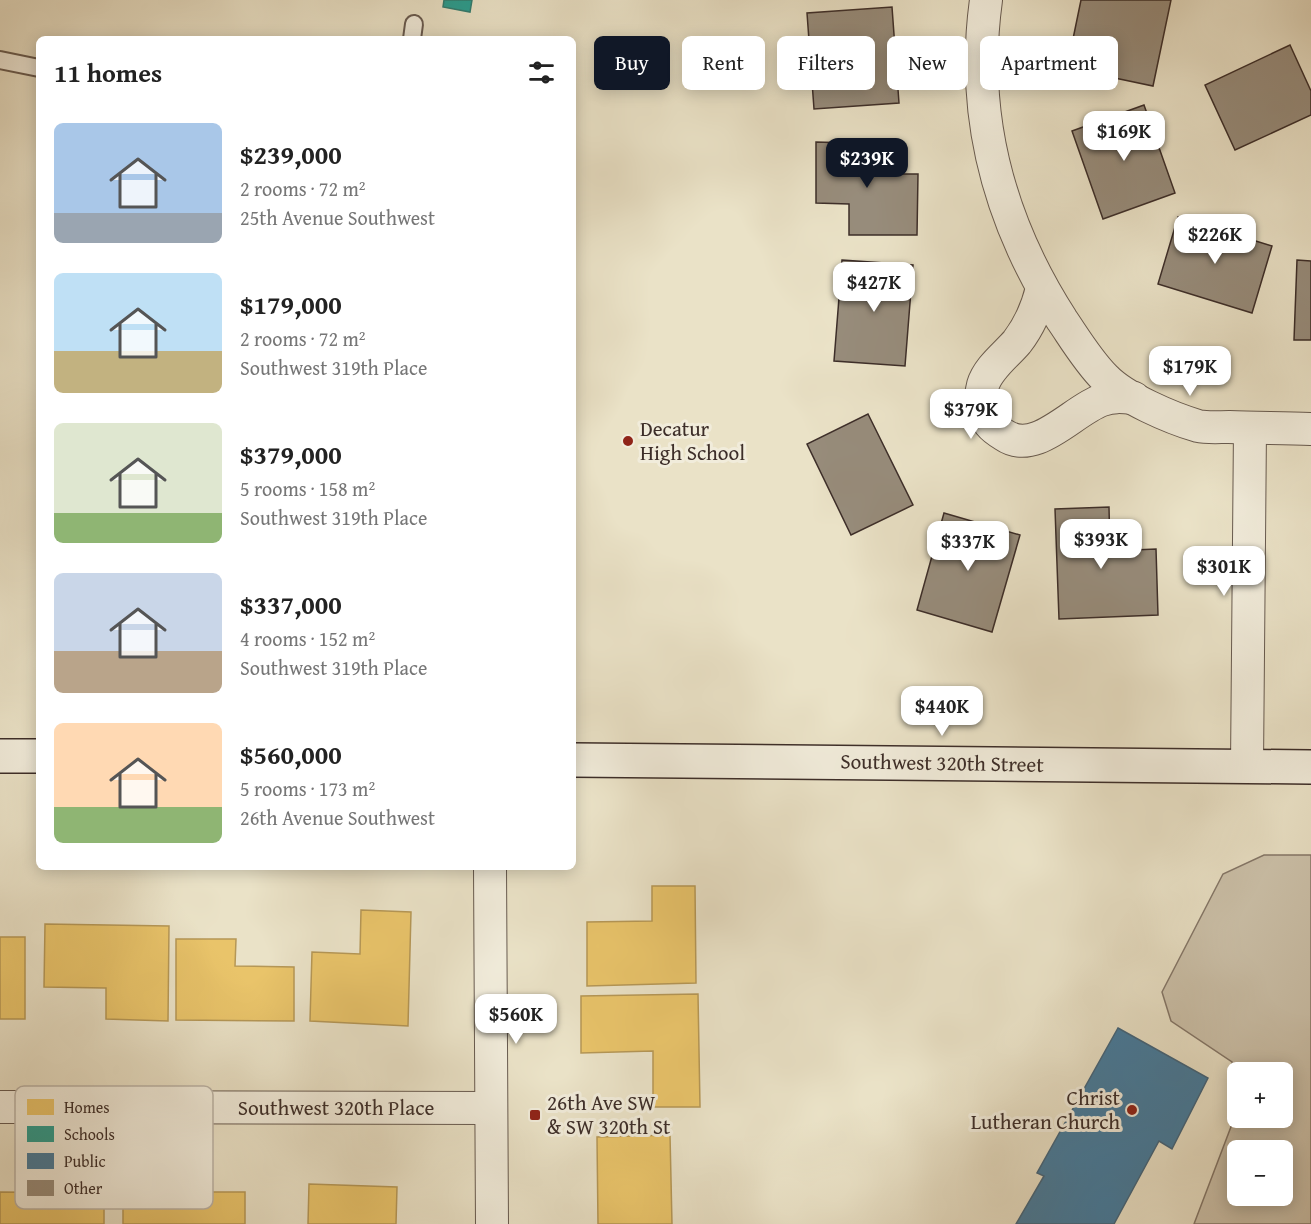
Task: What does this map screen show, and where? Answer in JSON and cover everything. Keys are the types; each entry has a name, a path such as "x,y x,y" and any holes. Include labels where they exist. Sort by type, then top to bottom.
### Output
{"main road":[{"path":"0,756 36,756"},
{"name":"Southwest 320th Street","path":"576,760 1311,767"}],"street":[{"path":"986,0 982,33 981,95 992,163 1006,205 1042,288 1076,340 1106,379 1134,398 1169,416 1200,427 1311,429"},
{"path":"1042,288 1034,317 1016,343 983,382 980,396 983,414 993,427 1010,440 1027,442 1046,435 1102,400 1115,396 1134,398"},
{"path":"1248,766 1250,428"},
{"path":"490,870 492,1224"},
{"name":"Southwest 320th Place","path":"0,1107 15,1107"},
{"name":"Southwest 320th Place","path":"213,1107 491,1108"}],"lane":[{"path":"0,60 36,67"}],"shaded area":[{"path":"1264,855 1311,855 1311,1224 1194,1224 1231,1128 1293,1128 1293,1062 1232,1062 1171,1021 1162,992 1223,874"}],"building: Homes":[{"path":"652,886 695,886 696,983 587,986 587,922 652,921"},
{"path":"361,910 411,912 408,1026 310,1021 312,952 360,954"},
{"path":"45,924 169,926 168,1021 106,1019 106,988 44,987"},
{"path":"0,937 25,937 25,1019 0,1019"},
{"path":"176,939 236,939 235,966 294,967 294,1021 176,1020"},
{"path":"698,994 700,1107 653,1107 653,1051 581,1053 581,996"},
{"path":"670,1135 672,1224 598,1224 597,1137"},
{"path":"309,1184 397,1187 396,1224 308,1224"},
{"path":"0,1192 15,1192 15,1209 104,1209 104,1224 0,1224"},
{"path":"213,1192 245,1192 245,1224 123,1224 123,1209 213,1209"}],"building: Schools":[{"path":"444,0 472,0 470,12 443,7"}],"building: Public":[{"name":"Christ Lutheran Church","path":"1118,1028 1208,1078 1172,1149 1159,1141 1114,1224 1016,1224 1044,1176 1037,1173"}],"building: Other":[{"path":"1081,0 1171,0 1153,86 1118,79 1118,36 1074,36"},
{"path":"892,7 894,36 887,36 887,90 898,90 899,103 814,109 813,90 875,90 875,36 809,36 807,13"},
{"path":"1290,45 1311,91 1311,115 1235,150 1205,85"},
{"path":"1144,105 1175,193 1103,219 1072,131"},
{"path":"816,142 884,144 884,174 918,174 917,235 849,235 849,204 816,203"},
{"path":"1178,217 1272,246 1252,313 1158,284"},
{"path":"842,260 913,265 905,366 834,361"},
{"path":"1297,260 1311,261 1311,340 1294,340"},
{"path":"868,414 913,505 851,535 807,444"},
{"path":"1109,507 1110,551 1156,549 1158,615 1059,619 1055,509"},
{"path":"944,513 1020,535 992,632 917,610"}],"place":[{"name":"Decatur High School","path":"628,441"},
{"name":"Christ Lutheran Church","path":"1132,1110"},
{"name":"26th Ave SW & SW 320th St","path":"535,1115"}]}
